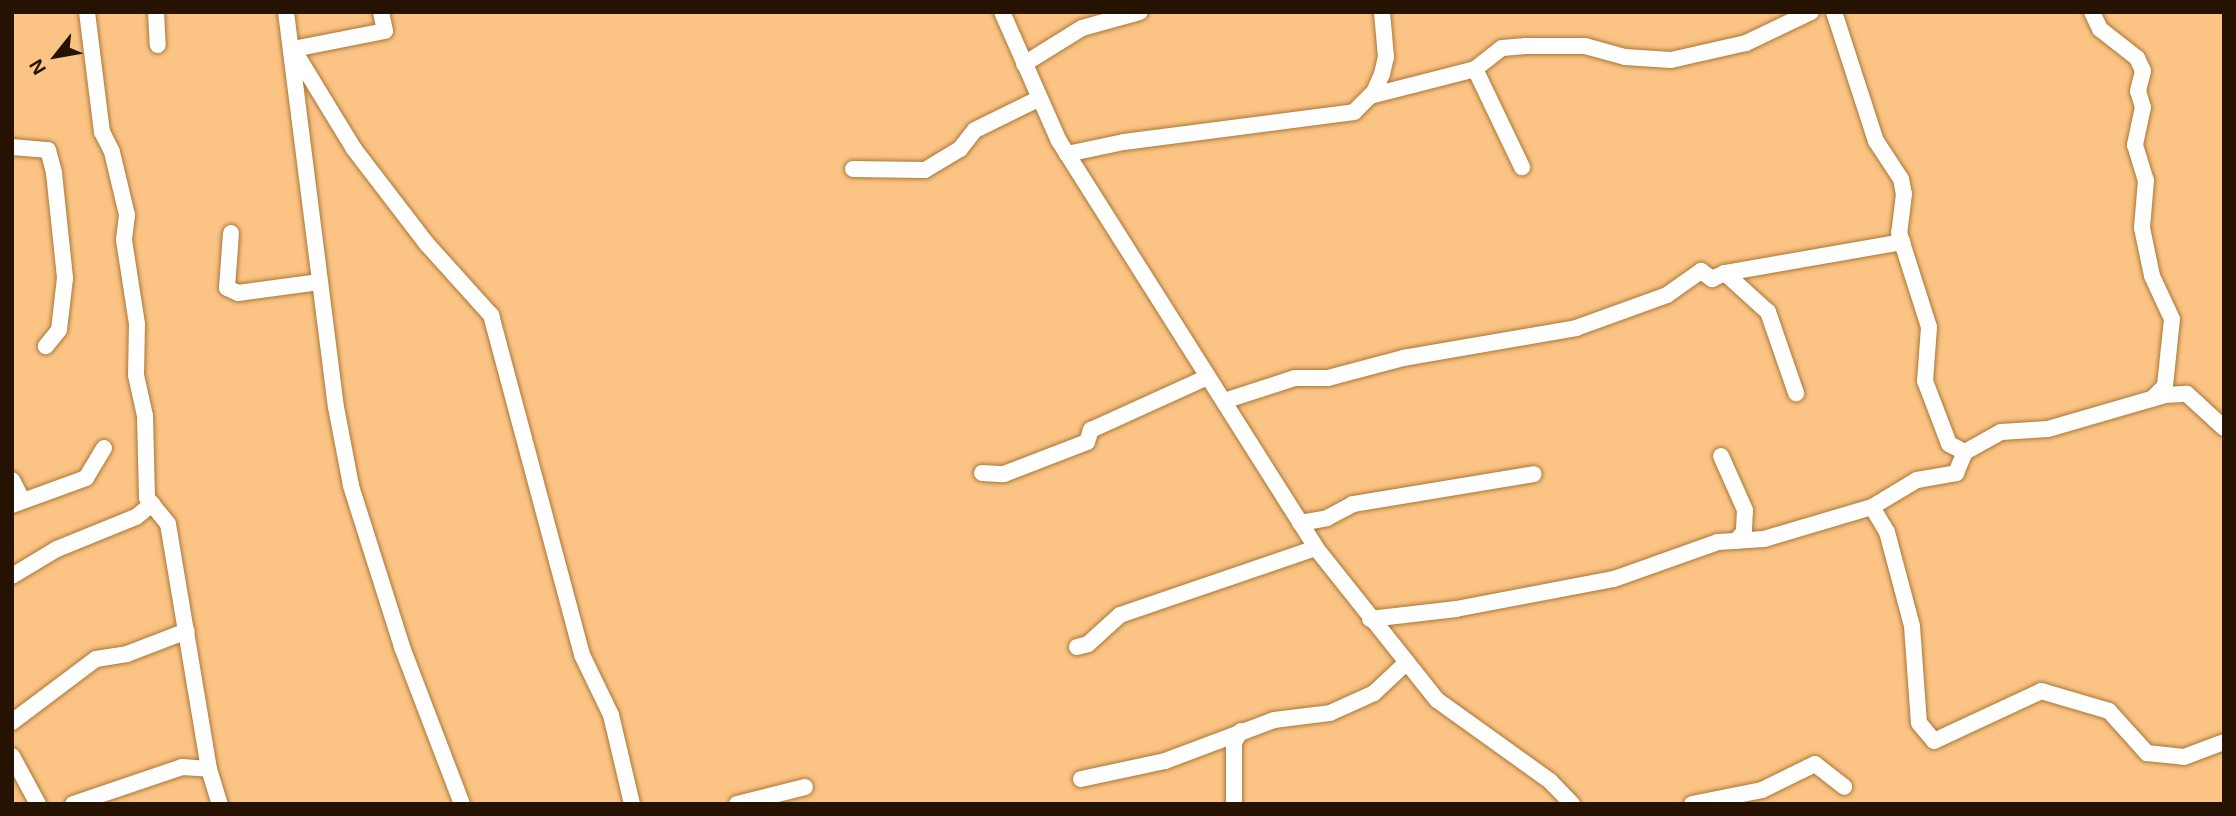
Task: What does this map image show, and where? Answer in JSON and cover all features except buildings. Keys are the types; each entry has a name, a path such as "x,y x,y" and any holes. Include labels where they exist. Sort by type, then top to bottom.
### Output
{"street":[{"path":"87,12 102,132 112,152 127,215 124,240 137,324 136,375 145,416 148,498 168,524 209,769 220,804"},
{"path":"156,12 158,45"},
{"path":"286,12 293,49 319,282 351,486 402,647 462,804"},
{"path":"293,49 381,32 385,25 382,12"},
{"path":"1002,12 1067,154 1316,548 1370,619 1449,711 1550,781 1572,804"},
{"path":"1024,64 1082,28 1140,12"},
{"path":"1067,154 1124,142 1334,118 1354,112 1370,96 1386,57 1382,12"},
{"path":"1370,96 1475,69 1502,48 1585,46 1625,57 1671,60 1746,43 1811,12"},
{"path":"1834,12 1876,141 1901,179 1902,242 1929,327 1925,381 1948,443 1965,452"},
{"path":"2092,12 2100,29 2137,58 2143,71 2138,92 2143,107 2135,145 2146,180 2142,228 2152,276 2172,319 2165,386 2152,399"},
{"path":"293,49 354,149 426,244 491,315 578,643 611,716 632,804"},
{"path":"1475,69 1522,167"},
{"path":"853,169 925,170 960,149 975,130 1040,98"},
{"path":"12,147 48,150 54,173 65,278 59,330 46,346"},
{"path":"231,233 227,288 238,293 319,282"},
{"path":"1224,401 1295,378 1328,378 1403,358 1576,328 1667,295 1701,271 1712,279 1725,273 1902,242"},
{"path":"1725,273 1768,312 1796,393"},
{"path":"982,473 1004,474 1087,442 1091,430 1208,377"},
{"path":"1370,619 1456,609 1604,581 1648,570 1718,542 1764,539 1872,507 1917,480 1956,473 1965,452 2001,432 2057,427 2152,399 2187,394 2224,428"},
{"path":"12,480 17,503 86,478 104,448"},
{"path":"1721,456 1745,510 1744,532 1735,541"},
{"path":"1300,523 1327,518 1353,504 1534,474"},
{"path":"12,576 57,549 136,517 152,503"},
{"path":"1872,507 1887,532 1912,626 1919,723 1934,741 2041,691 2109,711 2147,753 2184,757 2224,742"},
{"path":"1077,647 1088,644 1120,615 1316,548"},
{"path":"12,722 96,659 127,654 187,631"},
{"path":"1081,779 1165,761 1274,720 1330,713 1374,693 1407,662"},
{"path":"1234,804 1234,758 1241,731"},
{"path":"1210,744 1234,758"},
{"path":"12,756 38,804"},
{"path":"1692,804 1762,790 1815,764 1844,787"},
{"path":"73,804 182,767 209,769"},
{"path":"737,804 806,787"}]}
